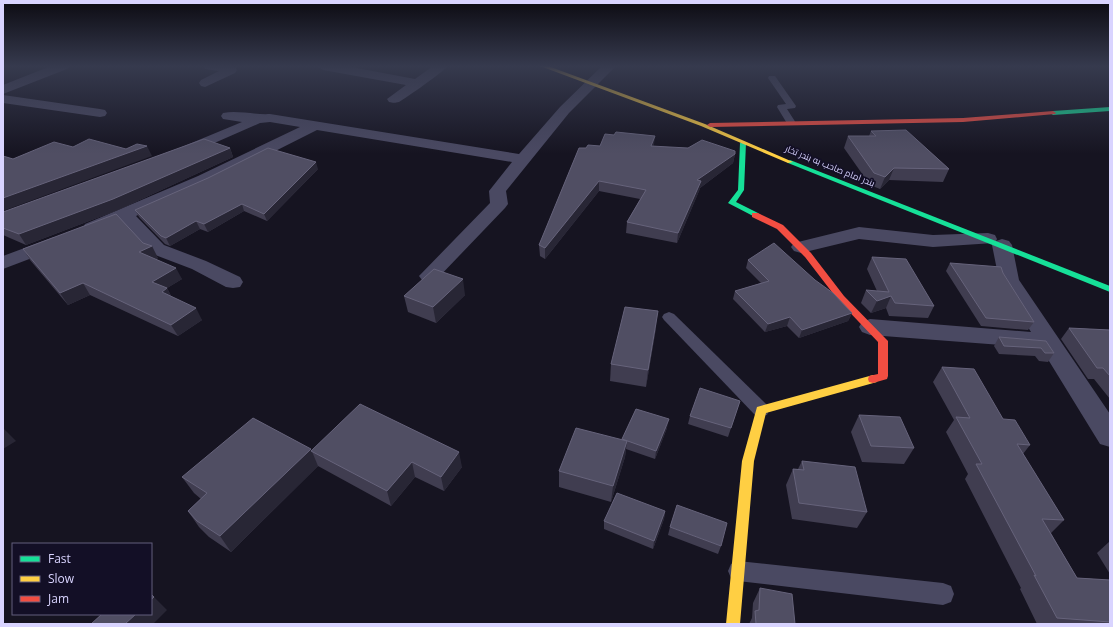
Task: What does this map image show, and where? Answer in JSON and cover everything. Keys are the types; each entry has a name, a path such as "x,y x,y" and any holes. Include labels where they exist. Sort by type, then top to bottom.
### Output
{"street":[{"path":"394,99 400,95"},
{"path":"429,276 500,204 497,190 522,159 579,95"},
{"name":"بندر امام صاحب به بندر تخار","path":"617,95 703,125 743,143 1110,289"},
{"path":"3,99 100,113"},
{"path":"703,125 963,120 1110,109"},
{"path":"228,116 257,119 270,118 522,159"},
{"path":"170,156 205,143 257,119"},
{"path":"3,263 125,215 204,180 314,126"},
{"path":"733,624 748,461 761,410 883,376 883,341 841,298 800,247 780,226 732,203 741,190 743,143"},
{"path":"125,215 157,249 199,265 233,282"},
{"path":"800,247 859,233 933,241 995,242 1009,280 1110,436"},
{"path":"870,327 1048,341"}],"lane":[{"path":"784,95 792,106 781,107 791,123"},
{"path":"669,317 761,410"},
{"path":"738,571 943,594"}],"building":[{"path":"906,130 949,169 894,168 885,177 874,173 848,136 876,136 871,131"},
{"path":"616,132 655,136 651,146 688,148 702,140 735,151 735,154 697,180 701,181 678,233 627,222 646,190 599,181 545,248 539,245 579,148 586,148 588,145 600,146 605,134 614,135"},
{"path":"89,139 126,149 137,144 147,146 3,198 3,156 13,159 54,142 73,147"},
{"path":"204,139 230,148 113,199 19,234 3,228 3,212"},
{"path":"268,148 316,162 264,214 242,204 204,224 196,221 166,238 161,236 135,210 208,178"},
{"path":"116,214 143,243 152,246 139,252 176,268 152,282 167,288 162,292 196,308 171,325 83,283 60,293 23,249"},
{"path":"774,243 815,280 833,293 852,313 802,330 790,317 768,324 735,291 769,281 748,260"},
{"path":"872,257 906,259 934,306 895,303 891,296 877,301 866,290 889,292"},
{"path":"950,263 1001,267 1003,273 1034,322 986,318"},
{"path":"434,269 463,279 433,307 404,296"},
{"path":"625,307 658,311 648,370 611,364"},
{"path":"1069,328 1110,330 1110,376 1103,368 1097,368"},
{"path":"999,337 1046,341 1054,353 1045,353 1041,348 1004,346"},
{"path":"942,367 974,369 1003,419 1015,420 1030,445 1017,444 1064,520 1042,519 1077,578 1110,580 1110,622 1057,618 976,464 982,464 956,417 970,418"},
{"path":"700,388 740,401 731,428 690,416"},
{"path":"360,404 459,452 441,477 412,462 387,491 311,451"},
{"path":"636,409 669,419 656,451 622,439"},
{"path":"859,415 900,417 914,448 871,446"},
{"path":"253,418 311,449 220,536 197,521 188,511 207,493 182,477"},
{"path":"576,428 627,441 613,486 559,471"},
{"path":"802,461 855,467 867,512 799,503 793,469 804,470"},
{"path":"617,493 665,511 654,541 604,521"},
{"path":"677,505 727,523 721,546 670,527"},
{"path":"760,588 792,594 795,624 756,624 755,611 759,610"},
{"path":"101,615 135,615 125,624 91,624"}],"traffic: fast":[{"path":"1053,113 1110,109"},
{"path":"743,143 741,190 732,203 755,215"},
{"path":"790,162 1110,289"}],"traffic: slow":[{"path":"622,95 703,125 790,162"},
{"path":"733,624 748,461 761,410 873,379"}],"traffic: jam":[{"path":"710,125 963,120 1053,113"},
{"path":"755,215 780,227 808,255 841,298 883,341 883,376 873,379"}]}
